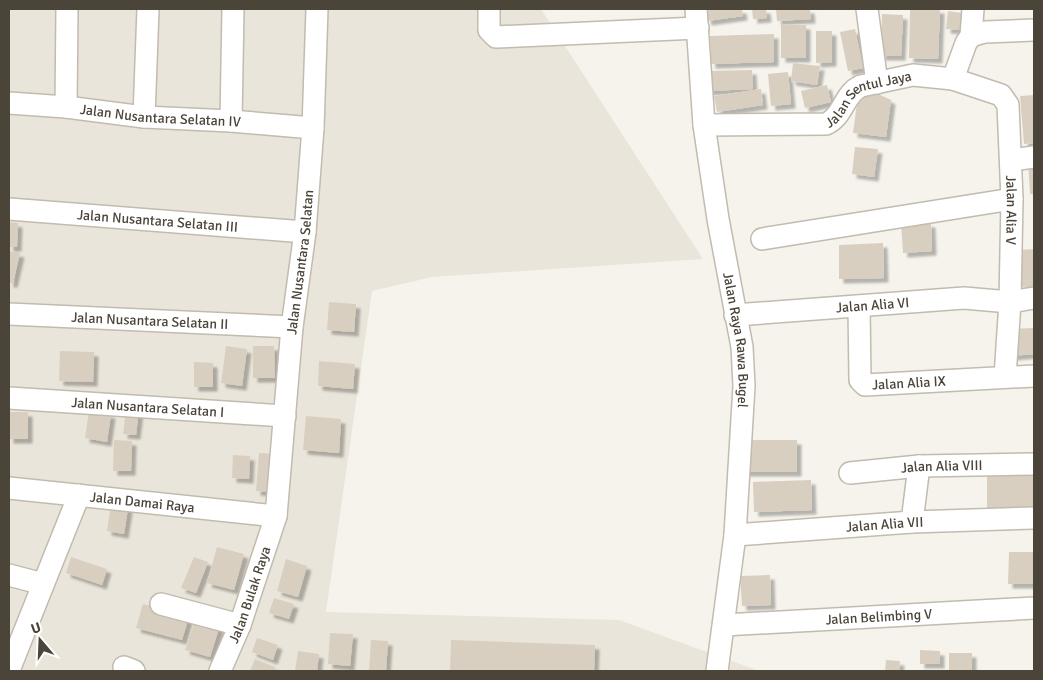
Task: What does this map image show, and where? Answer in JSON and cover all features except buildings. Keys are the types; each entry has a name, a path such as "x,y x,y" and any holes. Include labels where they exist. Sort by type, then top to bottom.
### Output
{"street":[{"path":"66,107 68,9"},
{"path":"144,117 148,9"},
{"path":"231,121 232,9"},
{"name":"Jalan Nusantara Selatan","path":"276,516 286,416 292,327 305,232 313,128 317,9"},
{"path":"489,9 489,30 496,37 697,18"},
{"path":"867,9 877,83"},
{"path":"953,79 966,43 971,36 973,9"},
{"name":"Jalan Raya Rawa Bugel","path":"697,18 704,125 735,315 742,347 744,386 735,535 717,671"},
{"path":"971,36 985,32 1034,30"},
{"name":"Jalan Sentul Jaya","path":"704,125 826,124 836,120 855,88 913,75 953,79"},
{"name":"Jalan Alia V","path":"953,79 1000,95 1008,105 1012,199 1010,302 1005,377"},
{"name":"Jalan Nusantara Selatan IV","path":"9,103 66,107 144,117 231,121 313,128"},
{"path":"1010,160 1034,157"},
{"path":"762,239 1012,199"},
{"name":"Jalan Nusantara Selatan III","path":"9,210 305,232"},
{"name":"Jalan Alia VI","path":"735,315 964,298 1010,302"},
{"path":"1010,302 1034,298"},
{"name":"Jalan Alia IX","path":"859,306 860,380 865,385 1034,376"},
{"name":"Jalan Nusantara Selatan II","path":"9,314 292,327"},
{"name":"Jalan Nusantara Selatan I","path":"9,398 286,416"},
{"name":"Jalan Alia VIII","path":"850,473 919,466 1034,464"},
{"path":"912,522 919,466"},
{"name":"Jalan Damai Raya","path":"9,488 276,516"},
{"path":"10,661 79,495"},
{"name":"Jalan Bulak Raya","path":"220,671 240,625 276,516"},
{"name":"Jalan Alia VII","path":"735,535 912,522 1034,518"},
{"path":"9,575 43,584"},
{"path":"161,604 240,625"},
{"name":"Jalan Belimbing V","path":"724,625 1034,608"}],"shaded area":[{"path":"9,9 541,9 703,259 432,277 372,291 326,612 619,620 759,671 9,671"}]}
